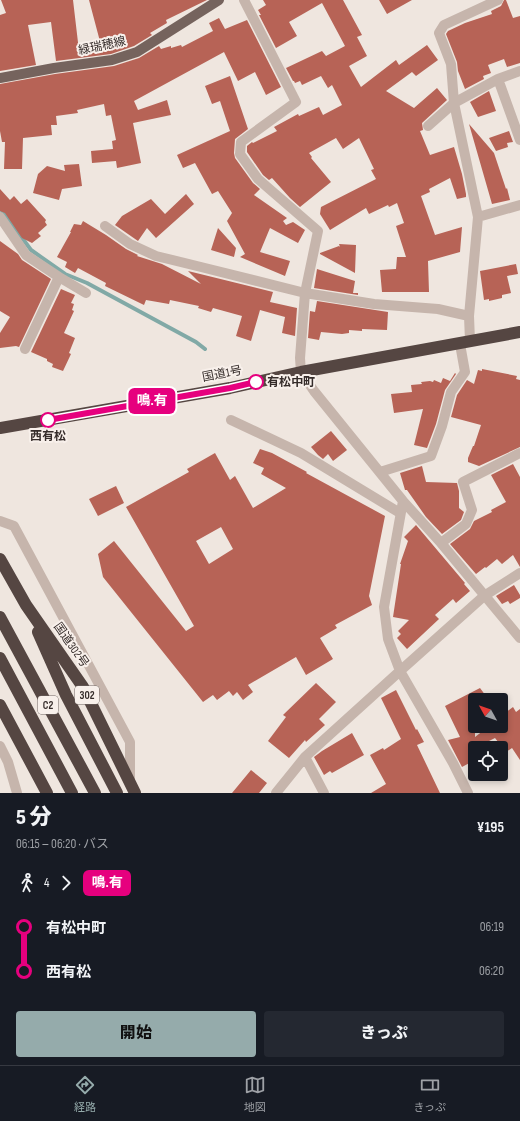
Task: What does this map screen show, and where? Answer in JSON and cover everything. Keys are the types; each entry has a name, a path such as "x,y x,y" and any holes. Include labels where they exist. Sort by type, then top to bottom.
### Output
{"highway":[{"name":"国道1号","path":"0,428 230,388 301,372 520,332"},
{"name":"国道302号","path":"0,559 26,605 82,687 130,780 135,793"},
{"path":"26,605 66,695 117,793"},
{"name":"C2","path":"0,618 95,793"},
{"name":"C2","path":"0,658 72,793"},
{"path":"0,705 47,793"}],"main road":[{"name":"緑瑞穂線","path":"0,78 47,69 112,60 136,52 219,0"}],"street":[{"path":"244,0 296,102 241,142 240,154 262,182 318,231 305,293 300,358 301,372 314,391 403,501 441,543 520,638"},
{"path":"380,472 431,456 442,426 451,392 465,372 465,343 469,316 478,217 454,103 451,64 438,33 444,25 498,0"},
{"path":"428,126 454,103 498,79 520,71"},
{"path":"498,79 520,140"},
{"path":"478,217 520,205"},
{"path":"0,217 26,255 86,293"},
{"path":"105,226 130,244 156,256 305,293 374,304 438,309 469,316"},
{"path":"25,350 59,277"},
{"path":"231,420 301,453 400,513"},
{"path":"441,543 466,524 472,510 464,482 520,453"},
{"path":"403,501 384,607 388,639 400,671 468,793"},
{"path":"0,521 14,526 130,742 130,780"},
{"path":"276,793 305,757 400,671 484,596 520,573"},
{"path":"0,746 8,762 18,793"},
{"path":"305,757 324,793"}],"building":[{"path":"1,0 73,0 79,51 102,49 89,0 207,0 166,20 167,23 150,33 152,35 134,46 111,54 56,61 51,22 28,25 36,65 0,71 0,15 6,13"},
{"path":"263,0 343,0 362,35 357,37 367,56 349,66 361,87 396,60 399,65 427,45 438,60 416,76 412,72 386,91 414,108 437,88 447,100 422,123 423,130 420,131 430,155 454,147 462,174 466,197 457,199 450,178 429,189 430,192 421,196 435,235 462,227 460,252 428,261 429,292 382,292 380,270 396,269 397,257 406,257 396,226 404,223 397,203 389,207 388,205 369,214 366,208 330,230 320,214 321,207 376,179 371,170 374,169 359,138 343,149 336,138 309,153 312,157 311,158 331,182 300,207 272,178 269,180 263,175 247,152 247,146 252,142 253,143 277,131 274,127 298,114 299,116 319,107 323,115 342,105 332,85 328,88 321,76 302,85 300,81 295,83 293,81 286,68 322,51 326,56 345,46 322,3 289,22 297,36 276,48 259,15 261,15 258,10 266,5"},
{"path":"379,0 412,0 387,14"},
{"path":"504,0 506,0 513,18 520,16 520,63 507,67 504,59 488,65 491,73 483,76 484,79 465,89 458,71 457,62 446,34 448,31 465,23 492,14 491,11 501,6"},
{"path":"219,18 225,29 247,20 281,87 266,95 255,72 238,81 224,52 134,101 138,110 167,100 171,115 133,123 141,163 117,168 116,161 92,163 91,151 113,149 112,141 116,140 111,115 106,116 104,104 77,110 78,113 56,116 57,125 51,125 52,135 23,138 22,169 4,169 5,142 2,142 0,131 0,84 55,74 114,66 139,58 159,46 161,49 181,45 182,47 213,31 209,23"},
{"path":"230,76 248,129 235,139 235,158 253,183 260,189 254,195 287,218 283,221 286,225 293,222 305,230 298,243 270,228 260,252 290,261 285,276 240,257 245,254 227,221 232,213 218,191 212,194 195,163 183,168 177,155 230,131 220,101 212,104 205,86"},
{"path":"489,91 496,111 478,117 470,102"},
{"path":"469,124 494,153 510,200 492,204"},
{"path":"509,131 513,142 507,143 508,147 496,151 489,138"},
{"path":"79,164 82,186 62,189 59,200 33,193 38,174 47,166 65,171 64,165"},
{"path":"0,189 10,200 14,196 21,204 27,199 46,220 45,222 47,225 38,233 41,236 32,243 22,238 5,213 0,211"},
{"path":"186,194 194,204 156,238 147,228 138,241 115,225 122,216 151,199 165,214"},
{"path":"83,221 126,249 138,255 137,256 162,264 201,284 188,271 273,292 270,302 297,308 295,336 282,333 285,317 260,310 251,341 236,336 242,316 213,308 211,312 198,308 199,306 170,300 169,304 146,300 144,305 105,286 106,283 78,268 75,273 65,267 67,262 57,257 74,224 81,225"},
{"path":"218,228 236,248 234,257 211,250"},
{"path":"0,241 18,254 22,260 51,279 19,347 0,348 0,333 10,317 0,311"},
{"path":"339,244 356,245 355,273 320,254 339,246 340,247"},
{"path":"516,264 518,274 507,276 511,293 502,295 502,298 489,301 489,299 484,300 480,271"},
{"path":"317,269 355,281 353,293 358,293 358,295 314,288"},
{"path":"61,289 75,295 71,303 74,304 72,310 74,311 64,333 75,338 69,353 71,354 63,371 52,367 53,364 47,361 47,359 31,352"},
{"path":"317,301 388,312 387,330 349,330 349,333 342,334 321,332 319,340 308,338 310,311 315,312"},
{"path":"482,369 517,376 516,379 520,380 520,447 479,466 468,462 468,458 481,425 451,417 457,395 467,380 474,384 478,370 482,371"},
{"path":"455,373 456,374 445,390 436,424 427,448 414,445 423,409 394,413 391,394 412,392 411,385 422,384 421,382 433,382 434,380 441,383 443,378 450,381"},
{"path":"331,431 347,450 333,461 328,454 323,459 311,447"},
{"path":"260,449 272,453 385,516 369,596 372,605 335,625 337,628 320,638 333,659 306,675 296,657 248,685 253,692 243,700 237,692 233,696 229,691 217,700 213,695 203,702 103,577 98,554 114,541 186,631 194,626 126,507 189,472 187,469 215,453 230,480 235,476 253,508 286,488 261,474 264,468 253,463","holes":["221,527 233,549 209,564 196,541"]},
{"path":"513,464 520,477 520,567 513,555 502,564 497,559 476,574 450,544 470,529 474,521 492,512 491,510 506,502 491,475"},
{"path":"422,466 426,482 457,483 459,491 459,508 464,512 461,520 442,534 426,517 407,490 405,490 400,473"},
{"path":"116,486 124,503 98,516 89,499"},
{"path":"416,525 470,591 456,603 453,599 435,615 439,619 407,649 397,638 401,634 398,631 409,620 393,617 400,564 408,541 404,537"},
{"path":"514,585 520,595 520,598 510,604 508,601 502,604 496,596"},
{"path":"316,683 336,702 319,719 325,725 306,742 305,740 289,758 268,741 286,717 283,715"},
{"path":"480,688 484,693 470,693"},
{"path":"396,690 416,730 417,729 424,742 417,745 440,793 371,793 386,784 370,755 383,748 384,750 401,739 381,698"},
{"path":"468,694 468,733 475,733 475,737 480,733 508,733 508,711 513,707 516,712 520,709 520,760 512,748 508,751 508,741 497,741 495,738 489,741 468,741 468,764 462,767 448,740 460,737 445,706"},
{"path":"352,733 364,755 332,773 330,771 324,775 314,757"},
{"path":"251,770 267,783 259,793 232,793"}],"waterway":[{"path":"0,208 31,250 65,274 87,283 196,342 205,349"}],"bus line":[{"name":"鳴.有","path":"48,420 230,388 256,382"}],"place":[{"name":"有松中町","path":"256,382"},
{"name":"西有松","path":"48,420"}]}
